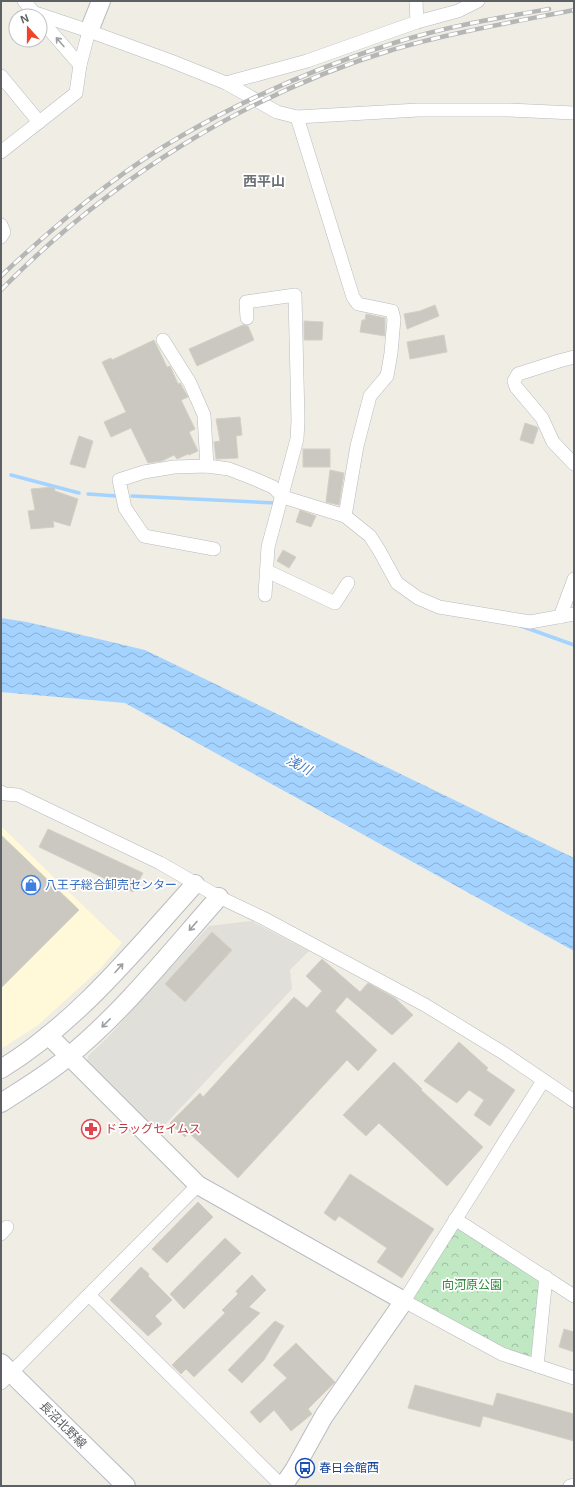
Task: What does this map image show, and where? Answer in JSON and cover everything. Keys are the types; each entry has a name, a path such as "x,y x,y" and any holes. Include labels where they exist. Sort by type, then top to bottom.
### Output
{"street":[{"path":"1,152 76,93 80,64 89,31 102,1"},
{"path":"416,1 417,22"},
{"path":"226,83 307,61 417,22 458,11 478,1"},
{"path":"48,19 89,31 172,61 226,83 277,112 297,117 418,110 509,110 574,113"},
{"path":"48,28 80,64"},
{"path":"1,76 39,122"},
{"path":"297,117 353,297 358,304 392,311 394,319 391,353 386,376 370,396 357,446 345,516"},
{"path":"1,225 4,232 1,237"},
{"path":"247,318 246,302 295,295 298,420 297,439 283,497 268,546 265,594"},
{"path":"163,340 190,383 204,414 207,466"},
{"path":"574,358 559,361 518,374 514,381 516,387 542,418 553,442 574,464"},
{"path":"214,549 144,536 126,508 119,480 144,472 174,467 207,466 229,470 272,487 283,497 345,516 370,536 397,583 418,598 439,607 530,622 574,614"},
{"path":"267,570 335,603 348,583"},
{"path":"560,617 574,579"},
{"path":"1,792 5,794 18,795 160,863 219,897 270,922 425,1005 505,1054 574,1101"},
{"path":"1,1069 48,1036 104,984 195,884"},
{"path":"1,1103 24,1089 68,1057 125,1003 219,897"},
{"path":"48,1036 198,1185 404,1301 502,1354 574,1378"},
{"path":"89,1295 282,1486 294,1470 324,1416 404,1301 543,1081"},
{"path":"4,1373 89,1295 198,1185"},
{"path":"455,1219 574,1296"},
{"path":"537,1366 546,1277"},
{"name":"長沼北野線","path":"4,1373 126,1486"},
{"path":"570,1486 574,1485"}],"shaded area":[{"name":"八王子総合卸売センター","path":"1,826 122,943 100,969 37,1026 1,1049"},
{"path":"251,921 309,951 290,970 292,989 158,1132 87,1062 88,1056 108,1037 209,926"}],"green space":[{"name":"向河原公園","path":"455,1219 546,1277 537,1366 404,1301"}],"water":[{"name":"浅川","path":"1,618 27,622 145,650 574,858 574,951 125,703 1,692"}],"building":[{"path":"435,305 439,316 407,329 404,314 420,311"},
{"path":"366,314 385,318 385,336 360,332 362,320 365,320"},
{"path":"304,321 323,322 322,340 304,340"},
{"path":"243,325 248,326 254,340 197,366 189,349"},
{"path":"444,335 447,352 410,359 407,342"},
{"path":"154,340 167,367 170,366 178,384 180,383 188,397 181,400 195,429 189,432 198,451 177,459 174,455 162,461 148,463 131,428 111,437 104,422 126,412 102,362 111,358 112,360"},
{"path":"240,417 242,435 236,436 238,458 216,459 214,442 220,441 216,419"},
{"path":"525,423 537,427 538,429 533,444 520,440"},
{"path":"79,436 93,441 85,468 70,464"},
{"path":"303,449 330,449 330,467 303,467"},
{"path":"330,470 344,473 339,505 326,502"},
{"path":"54,487 55,491 78,499 70,526 53,521 54,527 31,529 28,511 35,510 31,489"},
{"path":"300,510 316,516 311,527 296,522"},
{"path":"283,550 296,557 289,568 277,561"},
{"path":"48,829 143,873 133,892 39,847"},
{"path":"1,835 79,910 1,988"},
{"path":"212,932 232,950 185,1002 165,984"},
{"path":"322,959 360,992 368,983 395,998 413,1015 392,1035 347,997 335,1011 377,1050 358,1071 347,1060 238,1178 189,1133 185,1137 170,1123 200,1093 203,1097 294,997 307,1008 322,991 306,976"},
{"path":"459,1042 488,1068 486,1070 515,1090 490,1126 474,1115 484,1100 469,1090 457,1103 424,1081"},
{"path":"394,1062 422,1089 421,1090 483,1147 447,1186 379,1123 366,1136 343,1115"},
{"path":"350,1174 434,1229 402,1278 377,1262 387,1248 339,1216 335,1221 324,1213"},
{"path":"198,1202 213,1217 167,1263 152,1249"},
{"path":"225,1238 241,1253 184,1309 170,1294"},
{"path":"141,1267 172,1300 155,1316 162,1324 148,1336 110,1300"},
{"path":"252,1275 266,1290 249,1307 260,1313 194,1377 186,1369 181,1374 172,1365 225,1313 222,1310 238,1294 236,1291"},
{"path":"275,1321 284,1326 264,1360 242,1383 228,1370"},
{"path":"564,1329 574,1332 574,1352 559,1347"},
{"path":"296,1343 335,1382 308,1409 312,1414 291,1431 274,1410 260,1423 250,1412 287,1378 273,1365"},
{"path":"415,1385 493,1406 497,1393 574,1414 574,1441 483,1416 480,1427 408,1408"}],"waterway":[{"path":"11,475 79,493"},
{"path":"88,494 117,496"},
{"path":"132,496 276,503"},
{"path":"521,626 574,645"}],"railway":[{"path":"1,276 65,219 135,165 183,135 260,95 313,72 413,37 490,19 549,9"},
{"path":"1,290 43,250 88,212 134,177 183,145 234,116 286,90 340,68 395,49 462,32 574,10"}],"place":[{"name":"八王子総合卸売センター","path":"31,885"},
{"name":"ドラッグセイムス","path":"91,1129"},
{"name":"春日会館西","path":"305,1468"}],"district":[{"name":"西平山","path":"264,181"}]}
